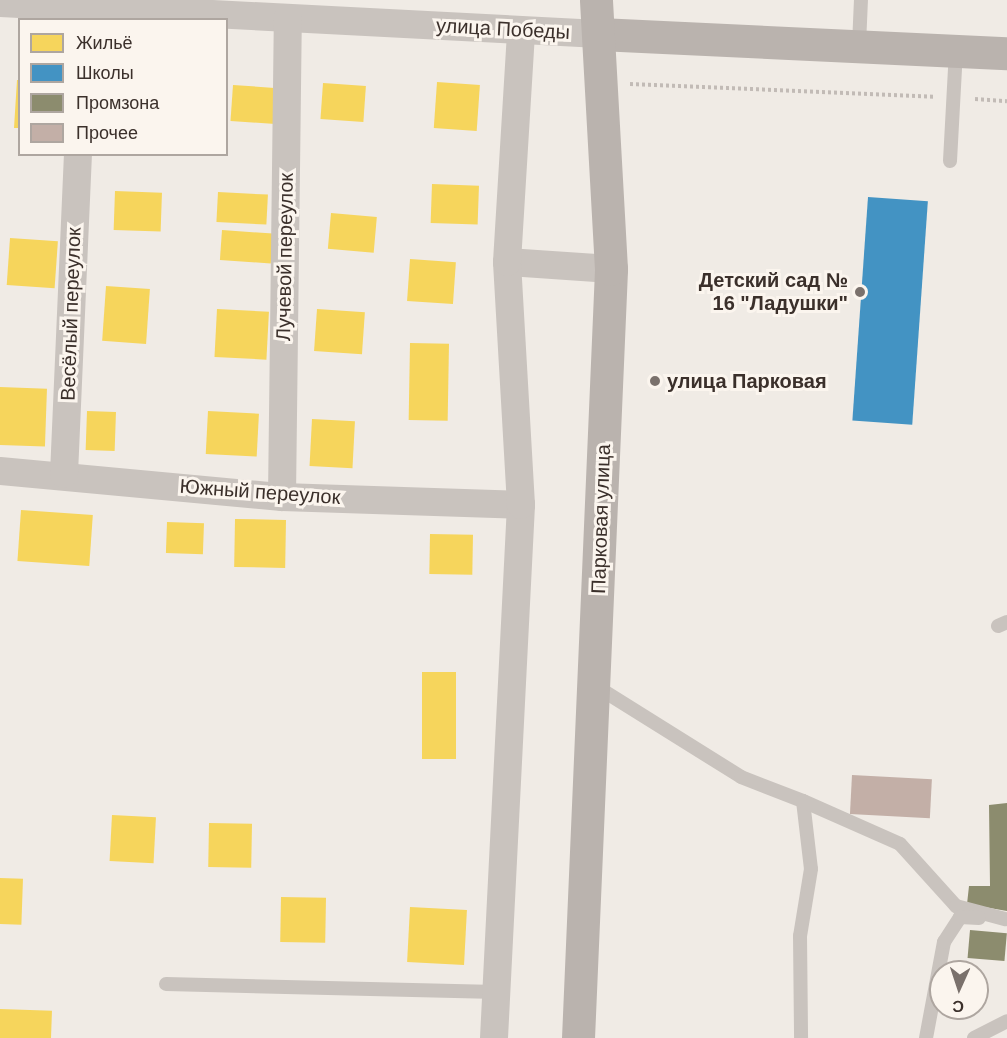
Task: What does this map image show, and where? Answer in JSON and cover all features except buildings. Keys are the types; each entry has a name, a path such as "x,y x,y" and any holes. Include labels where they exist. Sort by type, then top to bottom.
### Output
{"street":[{"name":"Парковая улица","path":"578,1038 611,269 596,0"},
{"name":"улица Победы","path":"0,3 84,13 121,4 213,7 288,18 1007,53"},
{"name":"Лучевой переулок","path":"282,497 288,18"},
{"path":"494,1038 522,505 507,262 521,30"},
{"name":"Весёлый переулок","path":"64,474 78,156"},
{"path":"507,262 611,269"},
{"name":"Южный переулок","path":"0,471 64,474 282,497 522,505"}],"lane":[{"path":"859,45 861,0"},
{"path":"950,161 956,50"},
{"path":"594,685 741,777 803,801 900,844 956,906 1005,919 960,917 944,942 926,1038"},
{"path":"801,1038 800,936 811,869 803,801"},
{"path":"166,984 497,992"},
{"path":"974,1038 1007,1021"}],"path":[{"path":"602,83 1007,101"}],"place":[{"name":"Детский сад № 16 \"Ладушки\"","path":"860,292"},
{"name":"улица Парковая","path":"655,381"}]}
